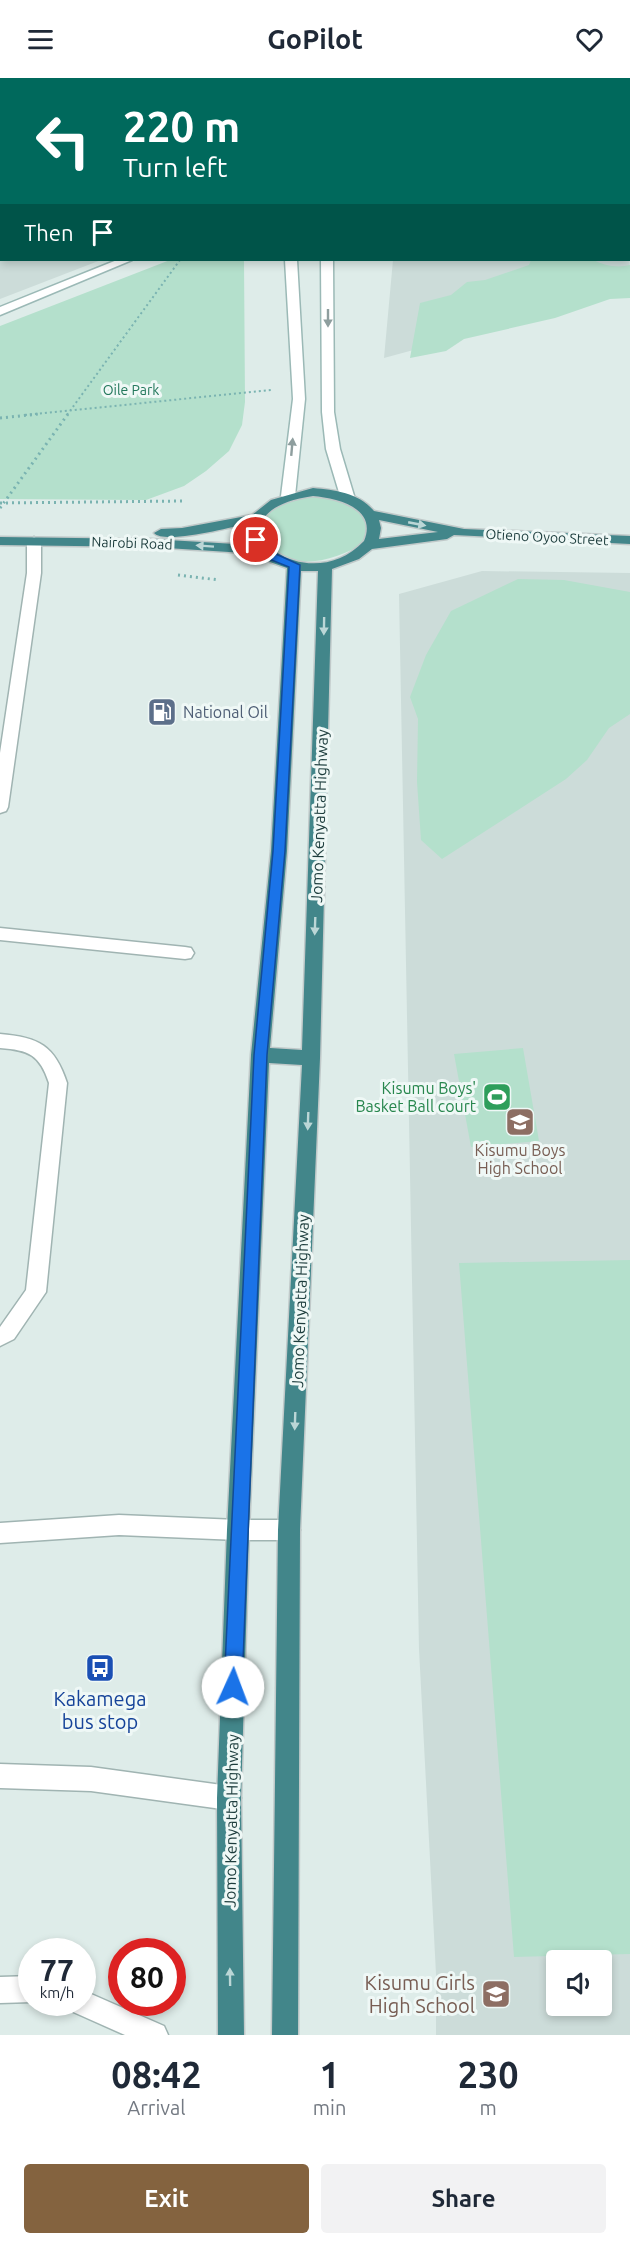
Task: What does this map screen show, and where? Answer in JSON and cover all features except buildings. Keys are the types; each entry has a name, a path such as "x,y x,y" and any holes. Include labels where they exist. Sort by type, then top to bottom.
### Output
{"highway":[{"path":"319,493 348,499 361,505 374,524 374,534 369,545 358,554 325,568 294,565 264,550 256,540 253,529 256,518 265,508 288,496 319,493"},
{"path":"369,514 464,533"},
{"name":"Nairobi Road","path":"0,534 182,532 256,518"},
{"path":"369,545 464,533"},
{"name":"Otieno Oyoo Street","path":"464,533 630,540"},
{"name":"Nairobi Road","path":"0,541 151,543 264,550"},
{"name":"Jomo Kenyatta Highway","path":"231,2035 229,1798 238,1530 260,1055 279,851 294,565"},
{"name":"Jomo Kenyatta Highway","path":"285,2035 289,1530 310,1058 325,568"},
{"path":"260,1055 310,1058"}],"main road":[{"path":"0,311 124,261"},
{"path":"288,496 299,389 291,261"},
{"path":"327,261 328,412 333,449 348,499"},
{"path":"0,807 34,573 34,541"},
{"path":"0,934 185,953"},
{"path":"0,1041 22,1042 37,1050 52,1063 58,1083 36,1292 7,1333 0,1337"},
{"path":"0,1533 120,1525 289,1530"},
{"path":"0,1776 91,1779 229,1798"},
{"path":"0,1990 18,1989"},
{"path":"96,2009 155,2035"}],"path":[{"path":"0,508 179,261"},
{"path":"0,418 245,391 299,389"},
{"path":"2,503 184,501"},
{"path":"177,574 219,580"}],"shaded area":[{"path":"0,261 98,261 0,299"},
{"path":"393,261 630,261 630,291 384,358"},
{"name":"Kisumu Boys High School","path":"482,571 630,573 630,2035 436,2035 436,1974 419,1649 399,594"}],"green space":[{"name":"Oile Park","path":"167,261 244,261 245,402 242,425 229,451 206,471 184,486 146,500 0,499 0,326"},
{"path":"531,261 596,261 612,266 630,265 630,298 610,299 555,318 464,339 446,351 410,358 420,303 451,295 467,282 485,280 529,265"},
{"path":"318,494 345,502 368,519 366,542 343,554 303,562 278,555 265,545 258,525 270,510 284,502"},
{"path":"518,579 564,580 630,592 630,714 609,728 587,760 566,779 442,859 421,840 417,782 418,719 410,697 426,655 451,611"},
{"name":"Kisumu Boys' Basket Ball court","path":"523,1048 539,1141 471,1147 454,1054"},
{"path":"630,1260 630,1954 612,1954 612,1950 546,1950 546,1956 514,1957 459,1263"}],"place":[{"name":"National Oil","path":"162,712"},
{"name":"Kisumu Boys' Basket Ball court","path":"497,1097"},
{"name":"Kisumu Boys High School","path":"520,1122"},
{"name":"Kakamega bus stop","path":"100,1668"},
{"name":"Kisumu Girls High School","path":"496,1994"}],"route":[{"path":"233,1687 260,1055 279,851 294,565 273,557 256,540"}]}
